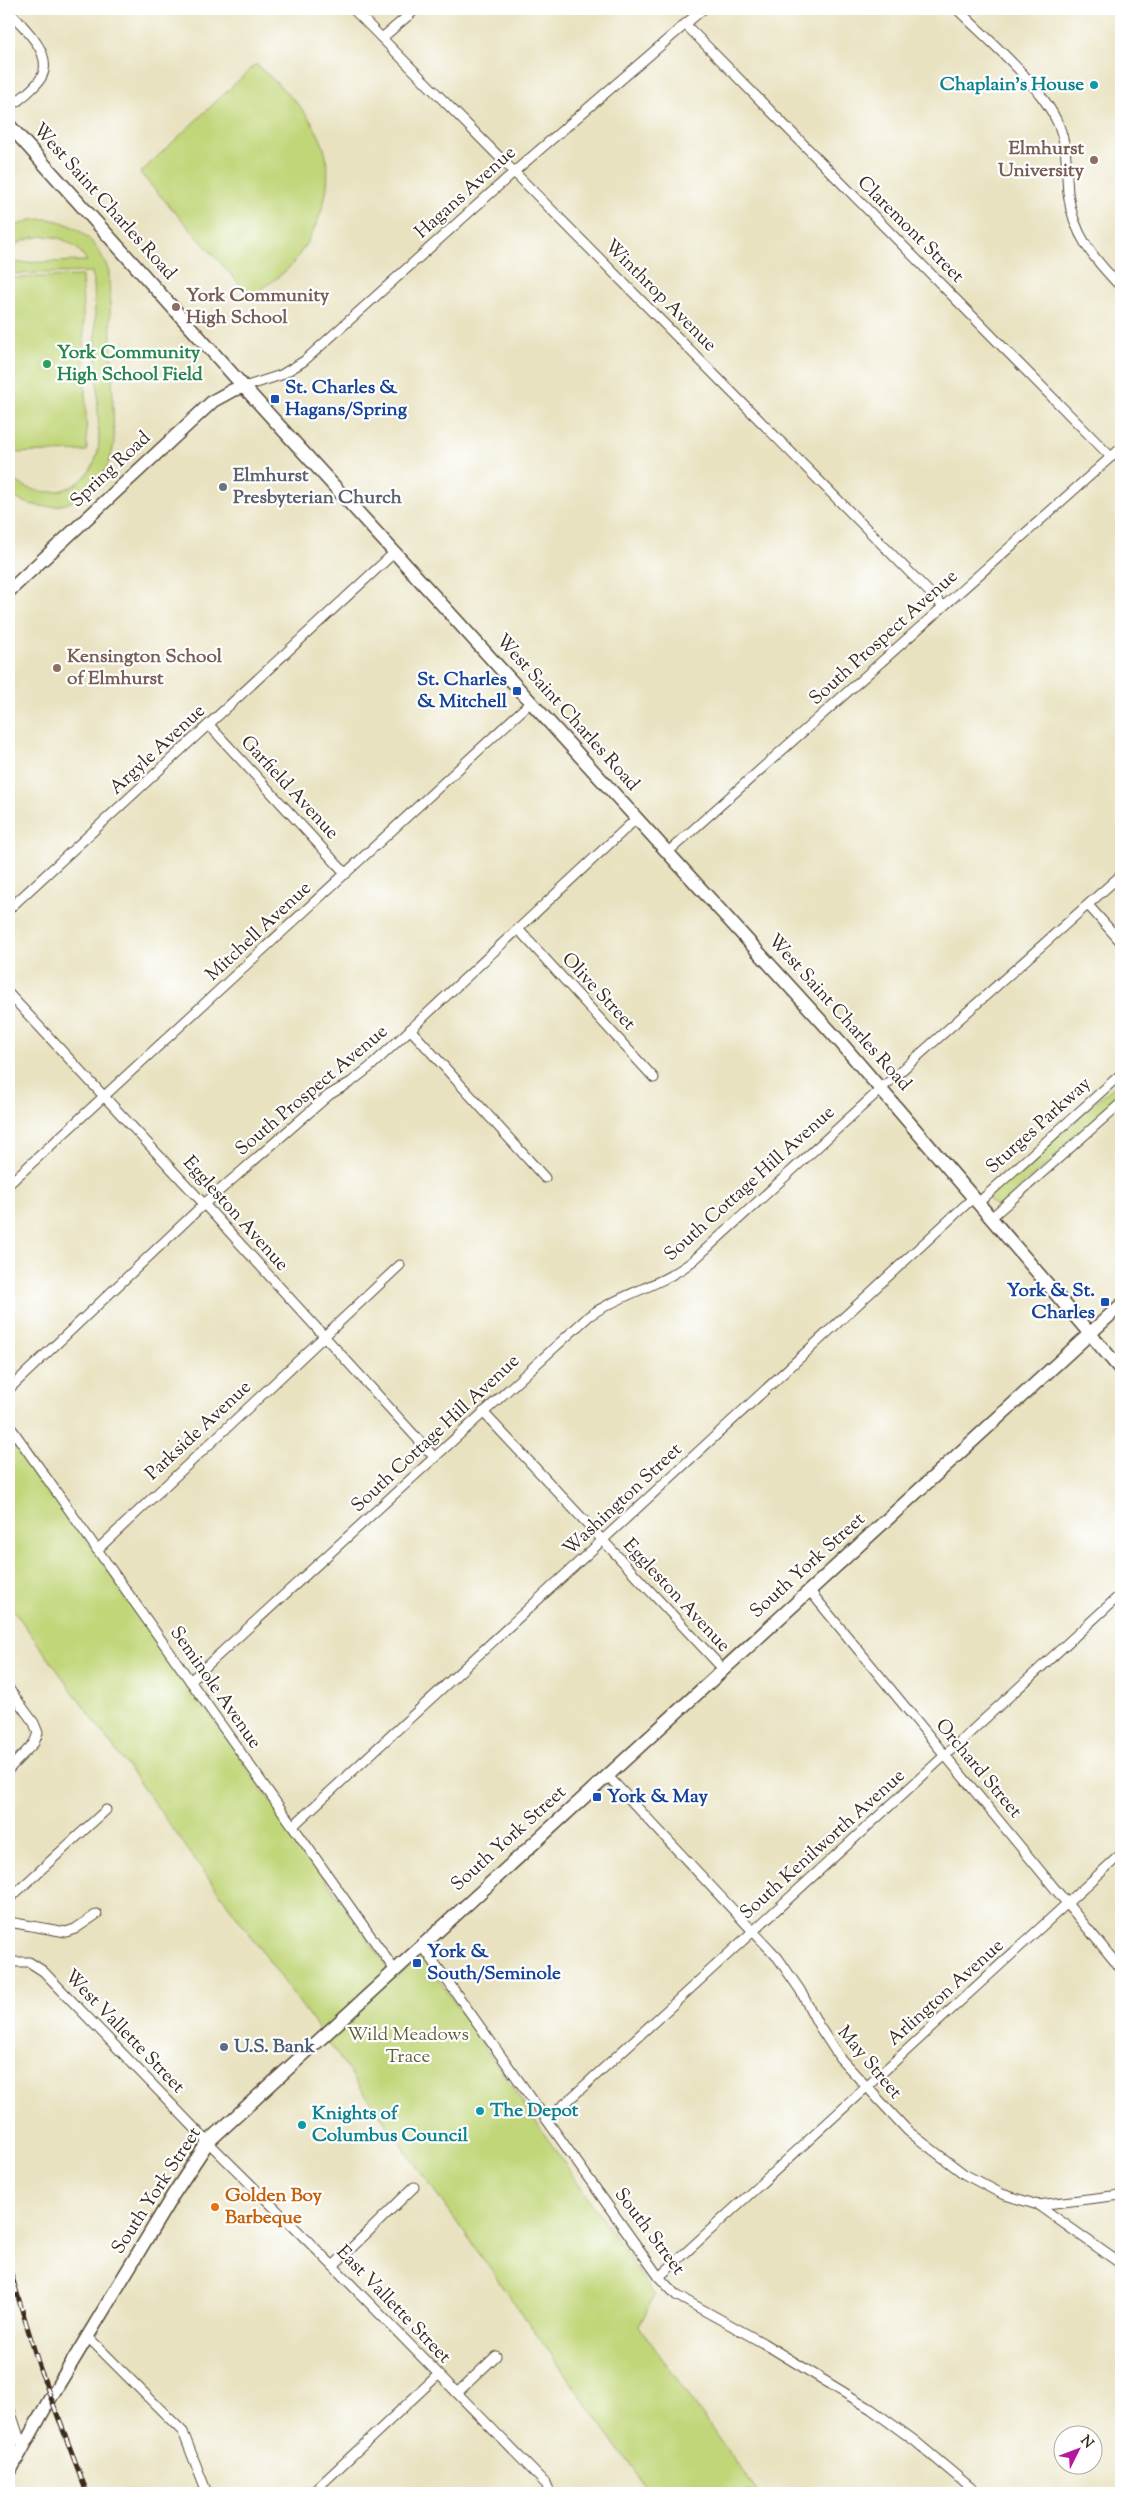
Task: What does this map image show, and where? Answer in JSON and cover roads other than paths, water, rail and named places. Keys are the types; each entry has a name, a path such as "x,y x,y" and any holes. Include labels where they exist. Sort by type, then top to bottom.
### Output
{"main road":[{"name":"West Saint Charles Road","path":"9,125 244,387 882,1088 1121,1370"},
{"name":"Spring Road","path":"9,591 213,402 233,390 244,387"},
{"name":"South York Street","path":"9,2473 50,2397 172,2194 208,2142 421,1944 1121,1305"}],"street":[{"name":"Winthrop Avenue","path":"353,9 943,606"},
{"path":"382,38 416,9"},
{"name":"Hagans Avenue","path":"244,387 281,375 304,361 515,171 703,9"},
{"path":"957,9 1031,84 1058,124 1067,159 1070,202 1077,228 1090,253 1121,287"},
{"path":"9,11 40,49 44,61 40,78 9,108"},
{"name":"Claremont Street","path":"685,24 1111,457"},
{"name":"South Prospect Avenue","path":"668,852 1121,448"},
{"name":"Argyle Avenue","path":"9,909 395,552"},
{"name":"Mitchell Avenue","path":"9,1184 531,702"},
{"name":"Garfield Avenue","path":"209,725 346,874"},
{"name":"South Prospect Avenue","path":"9,1389 204,1204 330,1095 370,1067 637,818"},
{"name":"South Cottage Hill Avenue","path":"190,1681 589,1316 615,1300 670,1277 694,1260 882,1088 1121,875"},
{"path":"1088,904 1121,942"},
{"name":"Olive Street","path":"518,929 654,1078"},
{"name":"Eggleston Avenue","path":"9,994 204,1204 434,1458"},
{"path":"410,1029 545,1178"},
{"name":"Sturges Parkway","path":"976,1199 1121,1074"},
{"name":"Sturges Parkway","path":"992,1217 1121,1103"},
{"name":"Washington Street","path":"293,1826 976,1199"},
{"name":"Parkside Avenue","path":"97,1550 400,1265"},
{"name":"Eggleston Avenue","path":"483,1412 723,1669"},
{"name":"Seminole Avenue","path":"9,1425 394,1969"},
{"name":"Orchard Street","path":"809,1590 1121,1969"},
{"name":"South Kenilworth Avenue","path":"547,2120 1121,1594"},
{"path":"9,1689 34,1723 38,1734 34,1744 9,1769"},
{"name":"May Street","path":"607,1775 754,1931 790,1974 829,2043 866,2088 908,2131 964,2174 1002,2194 1038,2206 1121,2264"},
{"path":"9,1899 106,1810"},
{"name":"Arlington Avenue","path":"659,2277 1121,1854"},
{"path":"9,1922 66,1932 75,1929 96,1914"},
{"name":"South Street","path":"421,1944 659,2277 676,2295 764,2342 870,2409 915,2441 977,2493"},
{"name":"West Vallette Street","path":"9,1962 29,1962 43,1971 208,2142"},
{"name":"East Vallette Street","path":"208,2142 333,2266 546,2484 550,2493"},
{"path":"333,2266 414,2187"},
{"path":"1038,2206 1121,2195"},
{"path":"88,2336 183,2432 207,2493"},
{"path":"457,2393 496,2356"},
{"path":"312,2493 438,2375"},
{"path":"9,2407 23,2449"}],"railway":[{"path":"9,2267 40,2369 87,2493"}],"place":[{"name":"Chaplain's House","path":"1094,85"},
{"name":"Elmhurst University","path":"1094,160"},
{"name":"York Community High School","path":"176,307"},
{"name":"York Community High School Field","path":"47,364"},
{"name":"St. Charles & Hagans/Spring","path":"275,399"},
{"name":"Elmhurst Presbyterian Church","path":"223,487"},
{"name":"Kensington School of Elmhurst","path":"57,668"},
{"name":"St. Charles & Mitchell","path":"517,691"},
{"name":"York & St. Charles","path":"1105,1302"},
{"name":"York & May","path":"597,1797"},
{"name":"York & South/Seminole","path":"417,1963"},
{"name":"U.S. Bank","path":"224,2047"},
{"name":"The Depot","path":"480,2111"},
{"name":"Knights of Columbus Council","path":"302,2125"},
{"name":"Golden Boy Barbeque","path":"215,2207"}],"park label":[{"name":"Wild Meadows Trace","path":"408,2046"}]}
